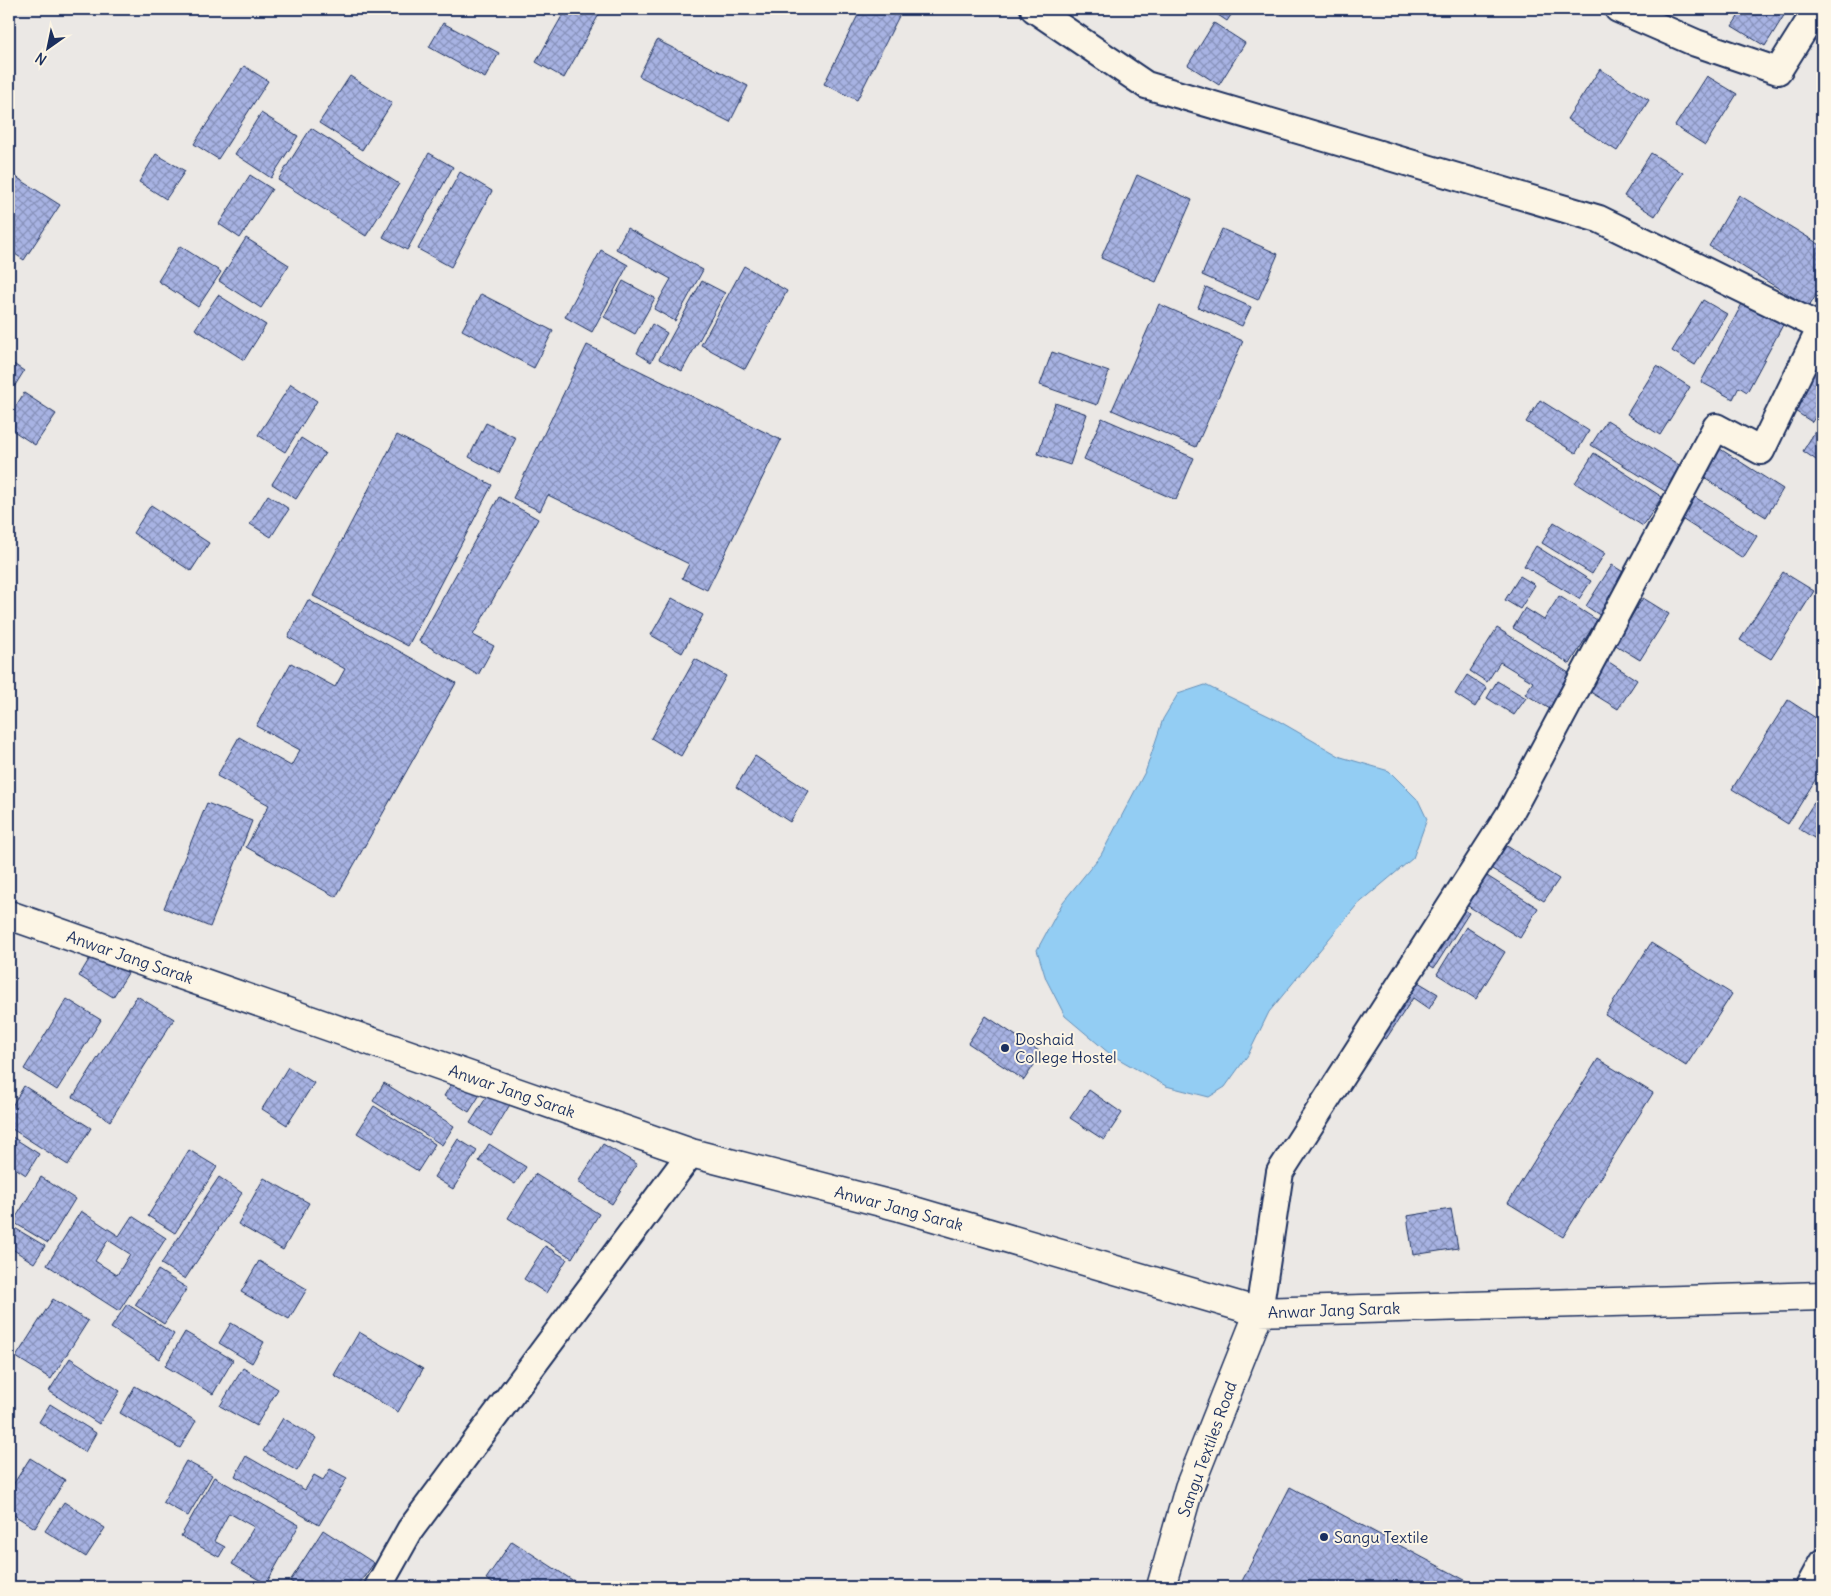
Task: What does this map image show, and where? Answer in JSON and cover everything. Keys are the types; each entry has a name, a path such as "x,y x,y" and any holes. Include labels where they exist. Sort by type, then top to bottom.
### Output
{"main road":[{"name":"Anwar Jang Sarak","path":"9,915 691,1153 900,1207 1259,1312 1822,1296"},
{"name":"Sangu Textiles Road","path":"1161,1587 1190,1488 1259,1312"}],"street":[{"path":"1034,9 1146,84 1598,219 1822,328 1761,451 1716,427 1509,815 1280,1172 1259,1312"},
{"path":"1618,9 1696,43 1778,71 1817,9"},
{"path":"378,1587 410,1530 691,1153"}],"water":[{"path":"1205,685 1277,720 1341,757 1389,771 1418,800 1427,819 1413,858 1356,906 1269,1012 1248,1055 1225,1087 1209,1097 1166,1086 1110,1054 1065,1016 1046,979 1037,950 1063,902 1101,855 1146,770 1163,719 1178,694"}],"building":[{"path":"566,9 602,9 564,78 536,62"},
{"path":"861,9 889,9 900,14 857,100 824,84"},
{"path":"1209,9 1235,9 1227,21"},
{"path":"1743,9 1788,9 1765,46 1732,26"},
{"path":"443,23 499,53 485,78 429,47"},
{"path":"1214,23 1245,43 1219,85 1188,65"},
{"path":"657,40 748,86 730,122 639,76"},
{"path":"244,66 268,81 218,159 194,144"},
{"path":"1600,69 1649,100 1617,151 1567,119"},
{"path":"350,76 392,103 362,150 319,123"},
{"path":"1707,76 1737,94 1705,145 1675,126"},
{"path":"261,113 298,136 271,178 235,154"},
{"path":"311,128 399,184 366,236 278,180"},
{"path":"429,153 453,167 407,250 383,237"},
{"path":"1651,153 1683,173 1655,216 1624,196"},
{"path":"156,154 185,171 166,199 139,182"},
{"path":"460,172 492,191 451,267 418,249"},
{"path":"13,175 60,205 24,260 9,250 9,182"},
{"path":"250,175 272,189 240,238 219,224"},
{"path":"1137,175 1192,200 1156,282 1101,258"},
{"path":"1739,195 1822,246 1822,285 1809,307 1709,246"},
{"path":"627,228 703,270 675,321 654,309 671,279 616,249"},
{"path":"1222,229 1278,254 1258,300 1202,275"},
{"path":"246,238 289,265 261,308 219,281"},
{"path":"180,246 221,272 198,307 158,281"},
{"path":"601,250 628,265 592,332 565,317"},
{"path":"744,266 787,291 745,369 701,345"},
{"path":"623,281 655,298 635,334 604,317"},
{"path":"702,281 725,293 682,371 659,359"},
{"path":"1206,287 1251,307 1242,326 1198,307"},
{"path":"481,294 553,331 534,368 462,330"},
{"path":"218,295 266,325 244,360 195,329"},
{"path":"1703,300 1727,314 1695,365 1672,351"},
{"path":"1744,300 1785,321 1747,392 1739,387 1733,399 1701,382"},
{"path":"1159,304 1243,341 1196,447 1112,410"},
{"path":"652,324 667,333 651,362 637,353"},
{"path":"587,345 781,440 707,590 682,578 689,564 548,495 540,511 513,498"},
{"path":"1822,350 1822,406 1812,422 1787,406"},
{"path":"1052,352 1109,372 1097,405 1040,385"},
{"path":"9,361 24,371 9,395"},
{"path":"1657,366 1690,387 1660,435 1627,414"},
{"path":"291,384 317,401 285,452 258,435"},
{"path":"24,393 56,414 35,445 9,428 9,417"},
{"path":"1540,400 1589,431 1576,453 1526,422"},
{"path":"1055,403 1087,414 1070,465 1038,454"},
{"path":"1102,418 1194,458 1176,500 1084,459"},
{"path":"1607,420 1684,468 1668,493 1591,445"},
{"path":"1822,420 1822,464 1803,451"},
{"path":"486,423 516,438 499,473 469,457"},
{"path":"397,435 492,485 408,646 313,596"},
{"path":"301,438 325,453 296,499 272,484"},
{"path":"1714,445 1783,489 1766,517 1696,473"},
{"path":"1594,453 1662,497 1643,526 1575,483"},
{"path":"1690,494 1757,536 1743,558 1677,516"},
{"path":"268,495 289,509 271,537 250,524"},
{"path":"499,497 538,519 473,635 494,646 478,675 419,641"},
{"path":"151,505 209,543 191,571 133,533"},
{"path":"1554,522 1605,553 1592,574 1542,543"},
{"path":"1536,546 1591,581 1579,599 1524,566"},
{"path":"1612,565 1633,578 1607,620 1586,606"},
{"path":"1783,572 1814,591 1771,659 1740,640"},
{"path":"1520,576 1535,585 1520,609 1505,600"},
{"path":"1559,596 1597,620 1570,664 1513,628 1525,608 1544,620"},
{"path":"672,598 703,615 682,653 651,635"},
{"path":"1643,598 1669,614 1640,660 1614,644"},
{"path":"308,600 456,683 336,897 246,847 269,805 217,776 239,737 291,766 300,750 256,726 291,663 335,687 345,669 288,637"},
{"path":"1497,628 1572,675 1550,709 1525,694 1533,682 1500,662 1487,682 1470,671"},
{"path":"1601,657 1637,680 1618,709 1582,687"},
{"path":"695,659 726,676 681,756 651,738"},
{"path":"1467,675 1487,688 1475,707 1455,694"},
{"path":"1497,681 1526,698 1514,715 1487,698"},
{"path":"1788,700 1822,722 1822,769 1788,824 1732,789"},
{"path":"755,756 809,791 790,822 736,787"},
{"path":"1822,790 1822,843 1798,828"},
{"path":"207,803 252,821 210,927 164,908"},
{"path":"1499,841 1559,879 1544,901 1484,864"},
{"path":"1479,871 1538,908 1520,938 1460,901"},
{"path":"1457,904 1469,913 1434,968 1422,960"},
{"path":"1466,927 1505,952 1476,999 1437,974"},
{"path":"105,933 140,954 113,997 79,976"},
{"path":"1651,943 1732,994 1686,1066 1605,1015"},
{"path":"1408,976 1438,994 1429,1009 1413,998 1386,1039 1373,1031"},
{"path":"137,996 174,1019 110,1121 73,1097"},
{"path":"67,999 101,1020 57,1090 24,1069"},
{"name":"Doshaid College Hostel","path":"986,1016 1042,1053 1024,1080 968,1043"},
{"path":"1598,1059 1653,1093 1563,1237 1508,1203"},
{"path":"464,1063 490,1079 469,1112 444,1096"},
{"path":"288,1067 314,1083 287,1125 262,1109"},
{"path":"500,1076 520,1088 491,1136 470,1123"},
{"path":"384,1083 454,1126 442,1145 373,1101"},
{"path":"24,1086 91,1128 68,1165 9,1127 9,1111"},
{"path":"1089,1090 1122,1113 1104,1140 1070,1118"},
{"path":"374,1106 435,1144 418,1171 357,1133"},
{"path":"9,1135 39,1154 26,1175 9,1164"},
{"path":"458,1139 477,1151 453,1189 434,1177"},
{"path":"489,1144 526,1167 515,1184 479,1161"},
{"path":"603,1144 637,1164 612,1204 578,1182"},
{"path":"189,1150 217,1167 175,1233 148,1216"},
{"path":"535,1174 599,1214 572,1258 508,1218"},
{"path":"41,1177 75,1199 48,1243 13,1222"},
{"path":"219,1177 242,1193 185,1279 161,1264"},
{"path":"264,1178 309,1203 283,1250 238,1224"},
{"path":"1451,1209 1458,1248 1413,1255 1407,1216"},
{"path":"81,1211 119,1236 132,1216 166,1238 119,1311 47,1265","holes":["108,1240 130,1254 117,1275 95,1261"]},
{"path":"13,1227 45,1246 34,1263 9,1247 9,1234"},
{"path":"545,1246 567,1259 546,1293 524,1279"},
{"path":"259,1261 307,1289 289,1319 241,1292"},
{"path":"158,1270 187,1288 164,1324 135,1305"},
{"path":"53,1299 88,1321 51,1379 16,1357"},
{"path":"127,1304 174,1334 159,1359 111,1328"},
{"path":"231,1323 264,1342 252,1363 219,1343"},
{"path":"185,1332 233,1360 213,1394 165,1366"},
{"path":"359,1332 423,1369 398,1412 334,1375"},
{"path":"70,1358 120,1391 99,1424 49,1391"},
{"path":"243,1368 278,1389 256,1426 220,1406"},
{"path":"135,1386 196,1421 180,1448 120,1413"},
{"path":"50,1404 96,1433 85,1452 39,1422"},
{"path":"283,1418 316,1438 297,1471 263,1451"},
{"path":"246,1456 305,1490 314,1475 323,1480 330,1469 347,1478 319,1525 235,1476"},
{"path":"30,1458 65,1480 35,1528 9,1512 9,1491"},
{"path":"186,1461 212,1475 188,1516 163,1502"},
{"path":"214,1477 299,1525 266,1584 232,1564 254,1527 229,1513 214,1541 225,1547 219,1557 181,1536"},
{"name":"Sangu Textile","path":"1290,1487 1478,1587 1239,1587"},
{"path":"64,1502 105,1528 86,1557 45,1531"},
{"path":"323,1530 374,1563 357,1587 299,1587 290,1581"},
{"path":"512,1541 583,1587 499,1587 486,1579"}],"place":[{"name":"Doshaid College Hostel","path":"1005,1048"},
{"name":"Sangu Textile","path":"1324,1537"}]}
